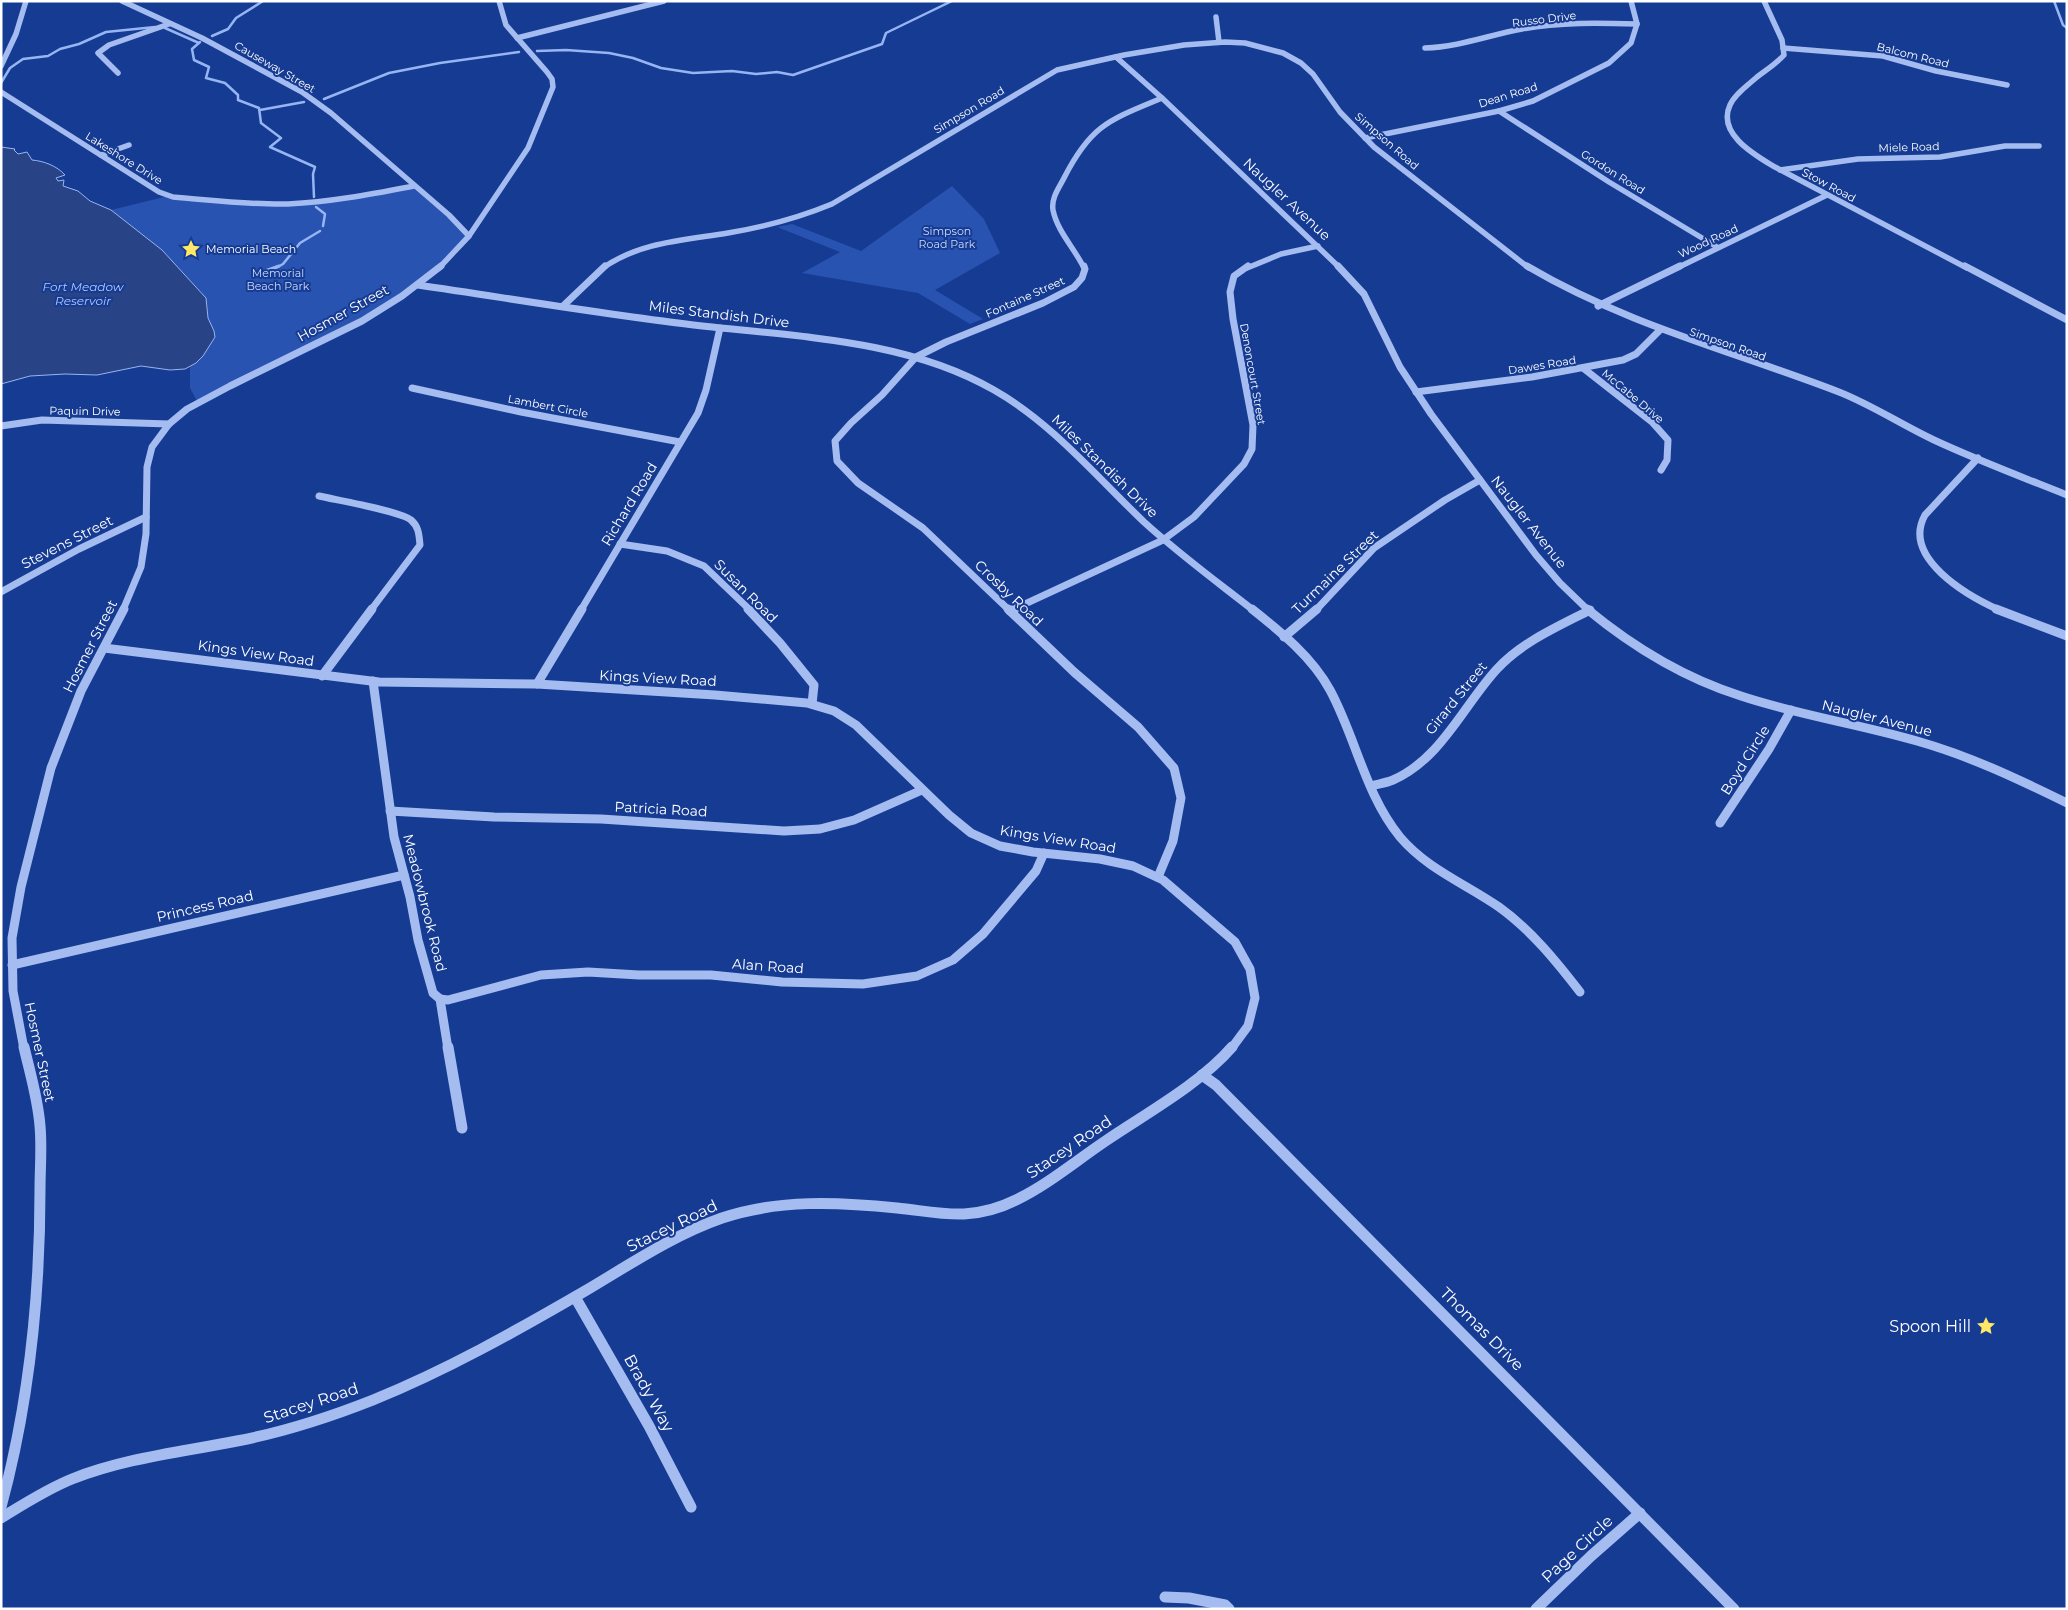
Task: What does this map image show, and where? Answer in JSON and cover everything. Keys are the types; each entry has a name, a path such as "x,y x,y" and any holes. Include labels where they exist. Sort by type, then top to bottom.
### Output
{"street":[{"path":"1,66 16,34 26,1"},
{"name":"Causeway Street","path":"122,1 168,24 202,38 302,92 331,114 449,215 469,236"},
{"name":"Hosmer Street","path":"1,1507 15,1455 28,1372 36,1294 40,1206 40,1126 36,1097 17,1017 12,965 12,938 16,912 44,790 76,702 127,603 141,566 145,549 149,456 156,439 169,424 198,403 362,321 418,285 443,265 469,236 528,148 553,87 552,79 547,72 506,25 499,1"},
{"path":"517,38 588,18 664,1"},
{"path":"1631,1 1637,24"},
{"path":"1764,1 1784,48"},
{"path":"1216,17 1219,42"},
{"path":"118,73 98,53 109,45 168,24"},
{"name":"Russo Drive","path":"1425,48 1445,48 1462,45 1537,27 1570,24 1637,24"},
{"name":"Dean Road","path":"1365,138 1498,111 1533,100 1609,62 1631,43 1637,24"},
{"name":"Simpson Road","path":"564,306 608,263 626,255 661,245 778,224 816,212 902,164 1044,76 1072,65 1175,46 1219,42 1266,47 1294,58 1313,73 1335,106 1365,138 1506,252 1553,282 1598,306 1660,330 1843,394 1934,440 2067,495"},
{"name":"Balcom Road","path":"1784,48 1883,56 1936,71 2007,85"},
{"name":"Stow Road","path":"1784,48 1784,55 1779,61 1754,80 1734,100 1729,108 1727,116 1732,133 1739,142 1756,156 1779,170 2067,320"},
{"name":"Naugler Avenue","path":"1116,57 1162,98 1359,286 1380,321 1393,353 1416,392 1542,561 1572,595 1590,610 1631,642 1670,665 1712,686 1791,710 1859,725 1944,749 1988,765 2067,803"},
{"name":"Lakeshore Drive","path":"1,92 168,196 180,199 249,203"},
{"name":"Fontaine Street","path":"916,357 946,342 1043,303 1074,287 1082,278 1085,269 1058,224 1053,210 1053,199 1071,164 1097,130 1131,110 1162,98"},
{"name":"Gordon Road","path":"1498,111 1617,187 1718,247"},
{"path":"101,156 129,145"},
{"name":"Miele Road","path":"1779,170 1858,160 1940,157 2005,146 2039,146"},
{"path":"249,203 289,204 338,200 414,186"},
{"name":"Wood Road","path":"1598,306 1827,195"},
{"name":"Denoncourt Street","path":"1010,611 1163,540 1194,517 1244,464 1252,449 1253,425 1233,319 1230,292 1234,276 1252,264 1281,254 1318,246"},
{"name":"Miles Standish Drive","path":"418,285 720,328 842,342 916,357 972,376 1038,419 1094,470 1163,540 1284,636 1314,666 1328,685 1339,705 1371,786 1386,817 1403,840 1425,861 1512,917 1537,940 1580,992"},
{"name":"Richard Road","path":"536,684 698,413 706,390 720,328"},
{"name":"Dawes Road","path":"1416,392 1583,368 1623,360 1636,354 1660,330"},
{"name":"Crosby Road","path":"916,357 882,395 851,423 835,441 837,461 858,483 923,528 1074,672 1138,728 1174,768 1181,798 1173,841 1158,877"},
{"name":"McCabe Drive","path":"1583,368 1652,422 1668,440 1667,460 1661,470"},
{"name":"Lambert Circle","path":"412,388 521,412 680,442"},
{"name":"Paquin Drive","path":"1,426 42,420 169,424"},
{"path":"1978,458 1925,515 1920,530 1921,543 1926,555 1943,576 1977,599 2067,636"},
{"name":"Turmaine Street","path":"1284,636 1314,612 1374,548 1445,500 1480,480"},
{"path":"319,496 381,510 410,520 419,530 420,545 322,676"},
{"name":"Stevens Street","path":"1,592 79,549 146,518"},
{"name":"Susan Road","path":"620,544 666,551 704,566 734,593 780,643 814,685 812,704"},
{"name":"Girard Street","path":"1371,786 1383,784 1400,777 1421,764 1497,669 1528,643 1590,610"},
{"name":"Kings View Road","path":"104,648 143,651 322,676 373,681 440,684 536,684 754,697 812,704 834,711 856,725 948,815 971,833 1000,846 1100,859 1134,866 1158,877"},
{"name":"Meadowbrook Road","path":"373,681 394,837 418,940 433,993 440,999 462,1128"},
{"name":"Boyd Circle","path":"1720,823 1769,749 1791,710"},
{"name":"Patricia Road","path":"390,811 494,817 601,819 784,831 820,829 854,820 922,790"},
{"name":"Alan Road","path":"440,999 448,1000 541,976 588,972 639,975 711,975 782,982 863,984 917,976 953,960 982,934 1036,871 1044,853"},
{"name":"Princess Road","path":"12,965 404,875"},
{"name":"Stacey Road","path":"1,1518 53,1487 94,1472 143,1460 286,1431 332,1416 457,1361 575,1297 663,1245 702,1226 742,1212 783,1204 824,1203 864,1205 945,1214 985,1211 1022,1198 1202,1075 1229,1051 1248,1026 1255,998 1250,969 1235,942 1188,899 1158,877"},
{"name":"Thomas Drive","path":"1202,1075 1216,1085 1322,1194 1382,1251 1734,1609"},
{"name":"Brady Way","path":"575,1297 649,1426 691,1507"},
{"name":"Page Circle","path":"1536,1609 1591,1556 1640,1513"},
{"path":"1165,1597 1189,1598 1225,1605 1229,1609"}],"green space":[{"name":"Memorial Beach Park","path":"414,186 469,236 461,245 402,296 198,403 190,388 190,367 203,356 215,337 208,318 207,304 202,293 162,250 111,210 168,196 289,204"},
{"name":"Simpson Road Park","path":"952,186 984,219 1000,253 935,290 983,319 970,324 918,293 802,273 840,252 777,227 792,224 861,251"}],"water":[{"name":"Fort Meadow Reservoir","path":"1,147 15,149 18,154 27,152 32,160 46,163 58,169 65,175 56,178 58,181 64,180 63,186 78,191 90,201 111,210 162,250 206,298 208,318 215,337 203,356 196,363 185,369 170,370 141,366 97,375 30,376 1,384"}],"waterway":[{"path":"212,36 228,29 236,18 263,1"},
{"path":"537,51 566,50 609,53 633,58 661,68 693,73 732,71 756,74 777,72 793,75 882,44 886,33 952,1"},
{"path":"2054,1 2063,25 2067,28"},
{"path":"1,83 10,68 23,59 48,56 60,49 79,44 106,32 155,27"},
{"path":"165,28 199,43"},
{"path":"199,43 192,49 194,60 209,67 206,78 225,83 238,95 238,100 259,108 261,123 281,138 270,147 315,167 313,174 314,197"},
{"path":"324,99 389,73 440,63 519,52"},
{"path":"260,110 304,102"},
{"path":"316,207 325,214 323,226"},
{"path":"276,268 283,264 300,243 320,231"},
{"path":"265,271 279,266"}],"place":[{"name":"Memorial Beach","path":"191,249"},
{"name":"Spoon Hill","path":"1986,1326"}]}
